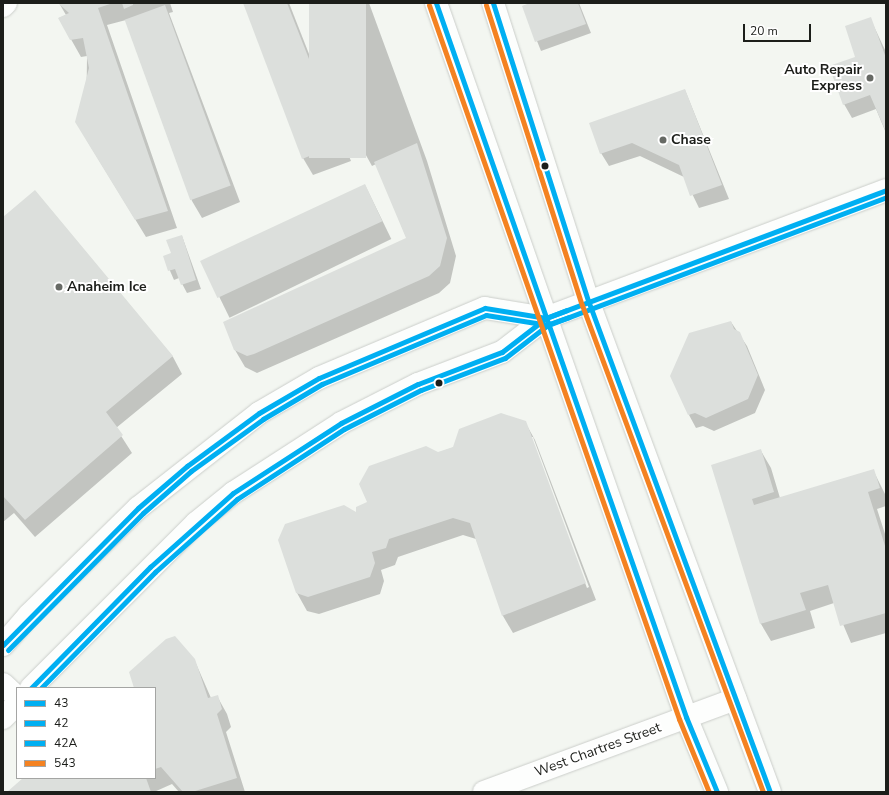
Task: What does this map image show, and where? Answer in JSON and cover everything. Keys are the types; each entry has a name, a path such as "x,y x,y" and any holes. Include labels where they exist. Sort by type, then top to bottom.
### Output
{"main road":[{"path":"3,6 6,3"},
{"path":"436,3 686,717 717,792"},
{"path":"493,3 589,303 770,792"},
{"path":"33,687 150,567 232,493 341,423 418,384 502,352 546,318 886,190"},
{"path":"3,645 29,614 138,508 187,466 259,413 319,378 485,308 546,318"},
{"path":"3,684 16,696"},
{"name":"West Chartres Street","path":"484,792 735,699"},
{"path":"3,718 16,705"}],"building":[{"path":"58,3 113,3 98,8 168,211 135,220 75,122 89,68 83,38 70,40 58,18 69,13"},
{"path":"122,3 133,3 133,5 124,9"},
{"path":"243,3 287,3 342,143 302,159"},
{"path":"309,3 366,3 366,158 309,158"},
{"path":"530,3 578,3 586,24 535,42 522,6"},
{"path":"165,5 231,185 190,200 125,20"},
{"path":"871,17 886,58 886,132 870,95 843,105 829,66 855,57 845,26"},
{"path":"685,89 722,185 690,196 679,165 632,143 600,154 589,123"},
{"path":"417,143 447,238 440,266 429,276 254,354 247,356 234,350 223,322 406,238 374,162"},
{"path":"365,184 382,221 217,298 200,261"},
{"name":"Anaheim Ice","path":"35,190 173,356 106,412 123,435 25,520 3,496 3,217"},
{"path":"182,235 196,280 181,285 175,269 168,271 163,256 171,253 166,240"},
{"path":"731,321 734,329 740,332 758,375 748,399 706,418 695,413 688,415 670,376 689,333"},
{"path":"501,413 526,421 586,583 502,616 470,523 453,518 389,539 386,548 372,552 375,563 370,577 308,597 296,593 278,540 285,524 344,505 356,512 356,507 367,502 359,484 369,466 426,446 438,452 453,447 459,429"},
{"path":"761,449 774,492 752,499 754,505 874,469 880,488 868,492 886,549 886,613 840,626 828,585 800,593 806,610 760,624 711,465"},
{"path":"175,636 195,659 208,698 218,695 222,709 217,714 237,778 192,792 183,792 161,767 156,769 156,687 134,687 129,672 166,639"},
{"path":"22,779 146,779 151,792 7,792"}],"transit line":[{"name":"43","path":"436,3 686,717 717,792"},
{"name":"43","path":"493,3 589,303 770,792"},
{"name":"543","path":"429,5 679,719 709,792"},
{"name":"543","path":"486,5 582,305 763,792"},
{"name":"42","path":"3,645 138,508 187,466 259,413 319,378 485,308 546,318 886,190"},
{"name":"42A","path":"8,650 143,513 191,471 263,419 322,384 486,315 548,325 886,197"},
{"name":"42","path":"32,687 150,567 233,493 341,423 418,384 502,352 546,318 567,310"},
{"name":"42A","path":"42,687 155,572 237,499 344,429 421,390 505,358 549,324 569,317"}],"place":[{"name":"Auto Repair Express","path":"870,78"},
{"name":"Chase","path":"663,140"},
{"name":"Anaheim Ice","path":"59,287"}]}
